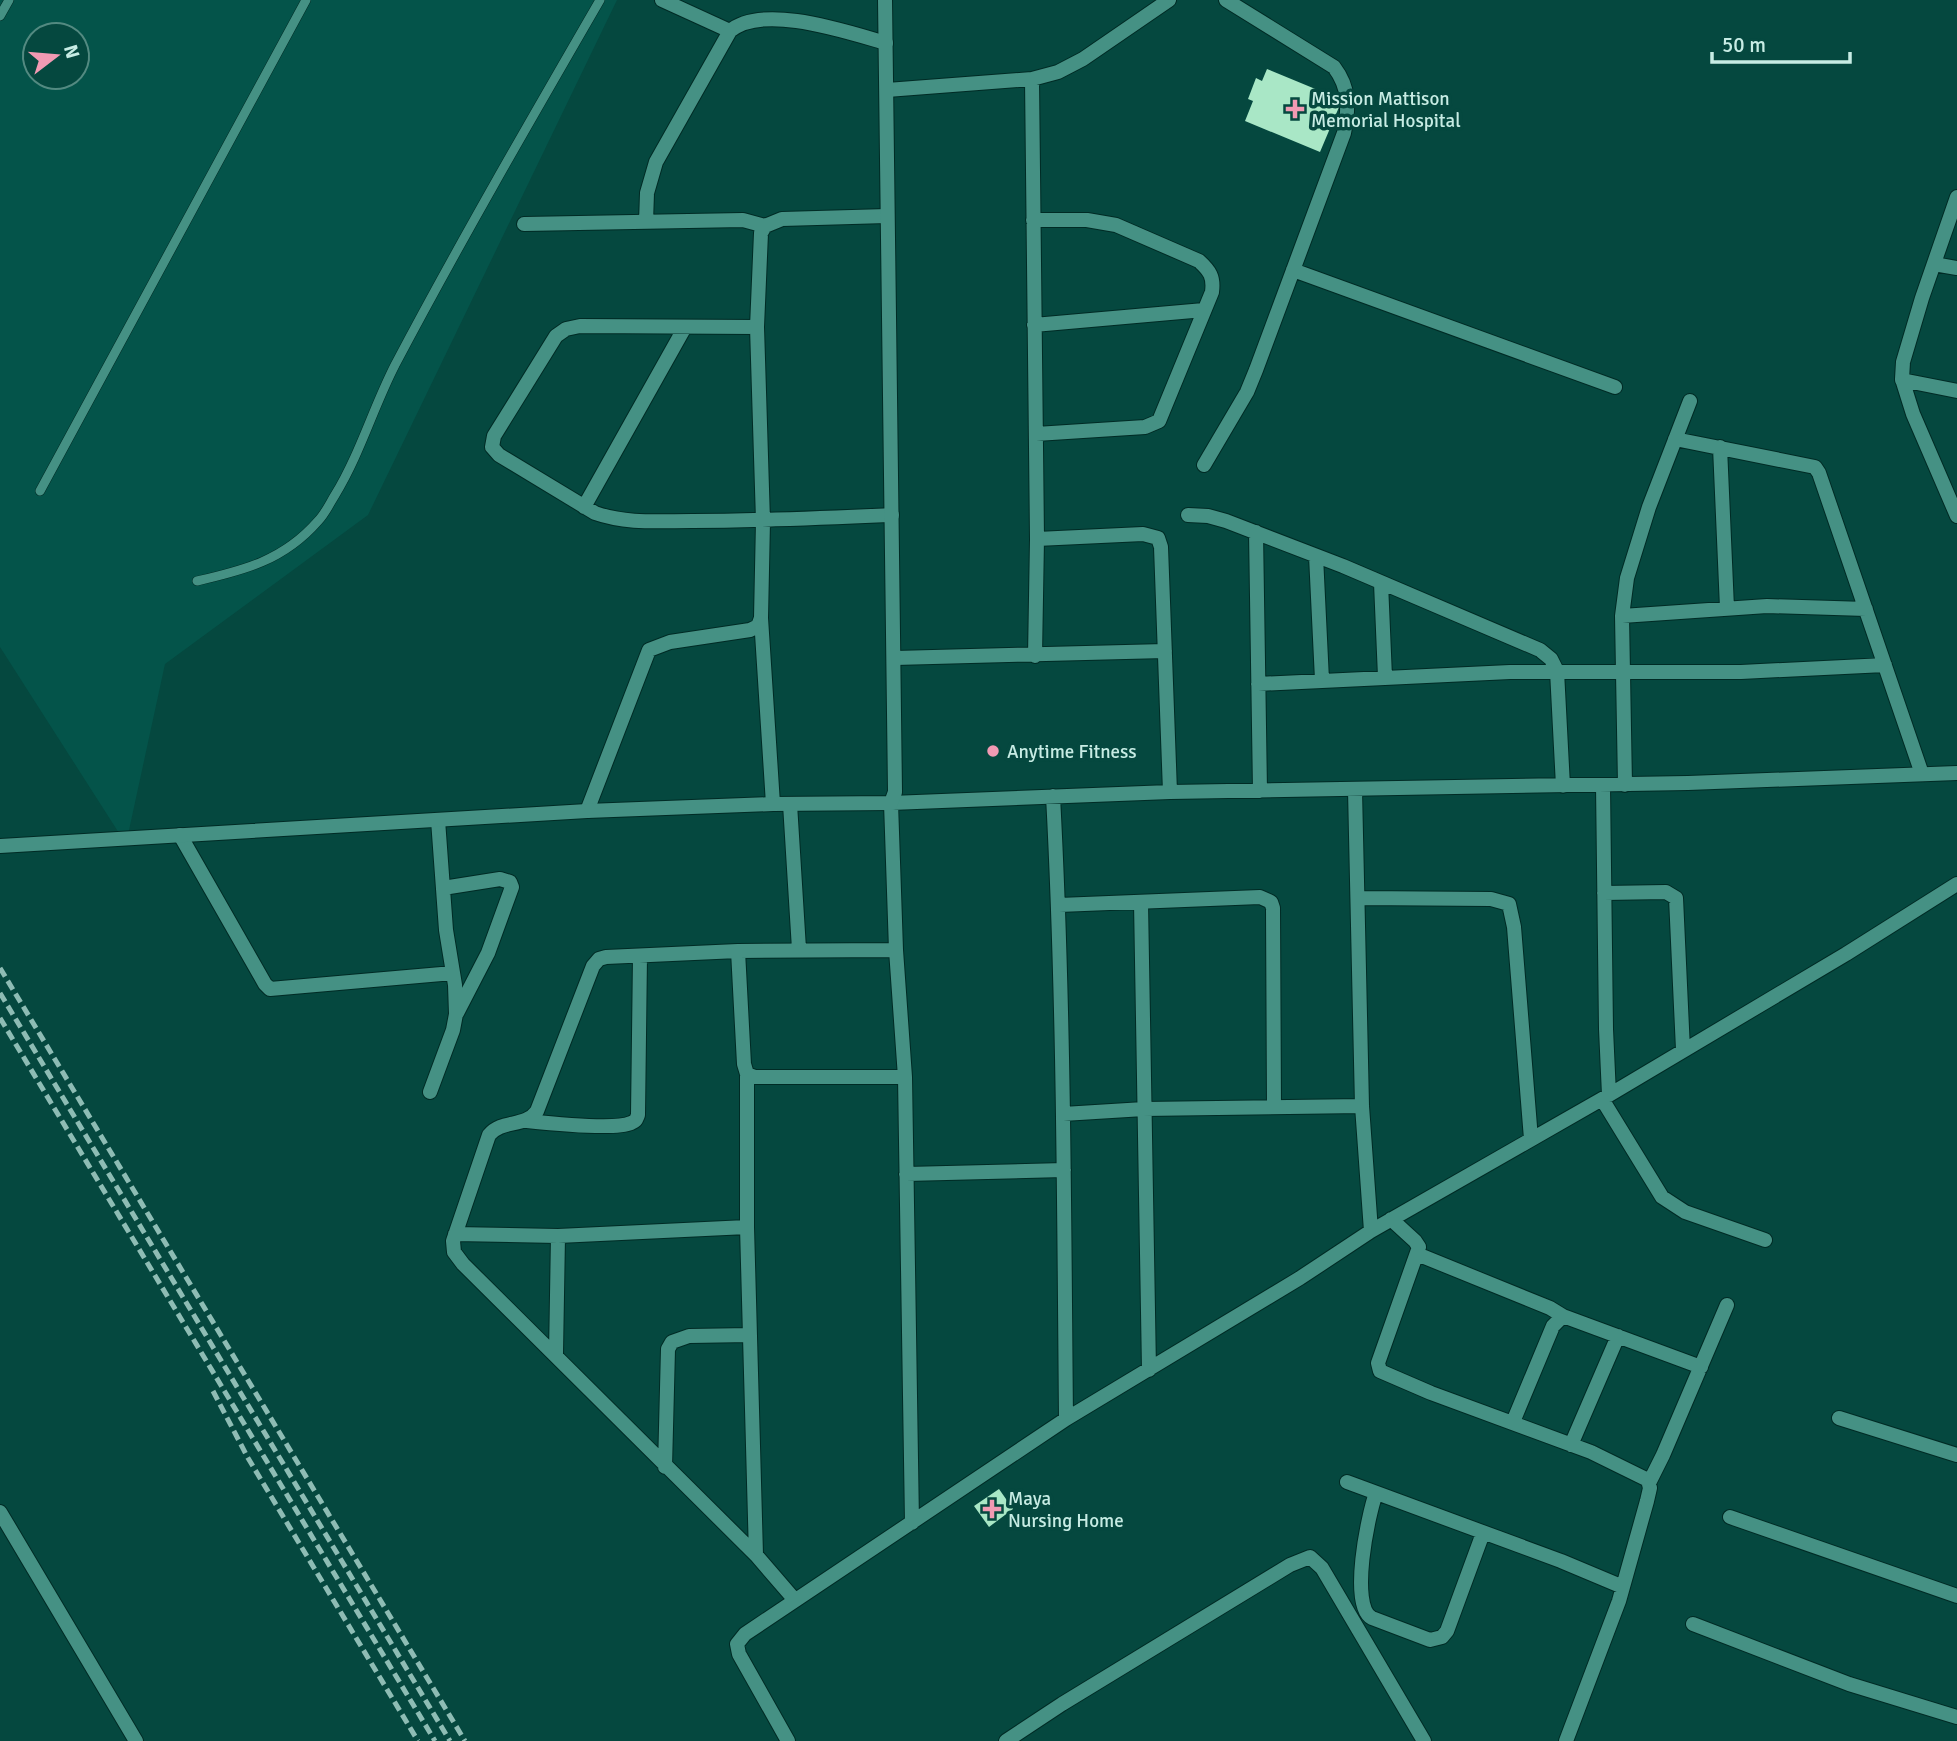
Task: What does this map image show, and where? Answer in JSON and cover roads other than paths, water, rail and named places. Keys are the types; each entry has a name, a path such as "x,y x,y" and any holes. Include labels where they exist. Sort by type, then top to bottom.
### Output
{"street":[{"path":"662,0 730,31"},
{"path":"885,0 895,659 895,792 891,803 896,950 905,1077 912,1523"},
{"path":"887,90 1032,79 1058,72 1083,59 1169,0"},
{"path":"1204,465 1247,392 1276,321 1345,133 1349,108 1343,79 1334,67 1226,0"},
{"path":"646,222 647,193 656,162 730,31 745,21 772,19 841,31 886,43"},
{"path":"1032,79 1037,539 1035,656"},
{"path":"1957,197 1903,362 1902,380 1913,414 1957,516"},
{"path":"524,223 743,220 765,226 782,219 887,216"},
{"path":"1033,220 1087,220 1116,225 1199,261 1208,269 1213,282 1159,421 1144,427 1036,434"},
{"path":"765,226 761,233 757,327 763,521 761,618 773,804"},
{"path":"1934,264 1957,268"},
{"path":"1293,270 1615,387"},
{"path":"1034,325 1204,310"},
{"path":"757,327 580,326 566,329 556,336 494,436 492,447 499,455 584,507 611,519 763,521 892,515"},
{"path":"584,507 685,327"},
{"path":"1902,380 1957,391"},
{"path":"1625,785 1622,616 1627,578 1690,401"},
{"path":"1675,439 1815,467 1922,774"},
{"path":"1720,447 1727,608"},
{"path":"1188,515 1208,516 1256,532 1540,650 1551,659 1557,671 1563,786"},
{"path":"1256,532 1260,791"},
{"path":"1037,539 1143,534 1158,538 1161,547 1170,792"},
{"path":"1316,556 1322,680"},
{"path":"1381,583 1385,677"},
{"path":"1622,616 1727,608 1866,609"},
{"path":"587,811 649,650 670,642 750,629 758,626 761,618"},
{"path":"895,659 1165,651"},
{"path":"1258,684 1557,671 1741,672 1885,665"},
{"path":"0,846 587,811 773,804 891,803 1170,792 1625,785 1957,773"},
{"path":"1603,785 1605,1097 1662,1197 1685,1212 1765,1240"},
{"path":"1355,789 1362,1106 1371,1231"},
{"path":"1053,796 1059,905 1066,1419"},
{"path":"790,804 799,949"},
{"path":"430,1092 453,1030 456,1014 438,820"},
{"path":"180,835 225,918 270,989 453,973"},
{"path":"443,888 500,879 510,882 512,887 488,953 456,1014"},
{"path":"789,1741 738,1654 737,1644 744,1634 1066,1419 1300,1278 1371,1231 1605,1097 1846,954 1957,884"},
{"path":"1604,893 1666,892 1676,898 1683,1050"},
{"path":"1059,905 1260,897 1271,902 1274,1107"},
{"path":"1358,898 1491,899 1509,904 1514,927 1531,1139"},
{"path":"1142,902 1149,1370"},
{"path":"527,1121 537,1111 593,966 599,959 799,949 896,950"},
{"path":"738,951 744,1064 747,1074 747,1227 755,1555"},
{"path":"640,956 636,1120 625,1124 564,1125 527,1121 500,1126 489,1135 455,1234 454,1252 755,1555 794,1599"},
{"path":"747,1074 755,1077 905,1077"},
{"path":"1063,1114 1144,1109 1362,1106"},
{"path":"906,1174 1064,1170"},
{"path":"1391,1219 1418,1244 1417,1254 1378,1363 1380,1371 1431,1393 1572,1445 1642,1475 1649,1483"},
{"path":"455,1234 558,1236 747,1227"},
{"path":"556,1354 558,1236"},
{"path":"1417,1254 1550,1308 1563,1316 1701,1367"},
{"path":"1566,1741 1623,1587 1647,1501 1649,1483 1727,1305"},
{"path":"1513,1422 1553,1326 1563,1316"},
{"path":"665,1467 668,1349 671,1342 689,1336 750,1335"},
{"path":"1572,1445 1618,1336"},
{"path":"1839,1418 1957,1455"},
{"path":"1347,1482 1561,1561 1623,1587"},
{"path":"1376,1493 1364,1538 1362,1574 1365,1614 1430,1640 1442,1637 1447,1631 1483,1533"},
{"path":"0,1512 136,1741"},
{"path":"1730,1517 1957,1596"},
{"path":"1006,1741 1290,1565 1310,1557 1322,1567 1424,1741"},
{"path":"1693,1624 1849,1684 1957,1717"}],"lane":[{"path":"0,16 9,0"},
{"path":"40,491 306,0"},
{"path":"197,581 243,571 270,558 297,540 319,520 350,469 386,383 435,290 600,0"}],"railway":[{"path":"0,968 465,1741"},
{"path":"0,993 450,1741"},
{"path":"0,1018 435,1741"},
{"path":"213,1391 248,1458 418,1741"}],"place":[{"name":"Mission Mattison Memorial Hospital","path":"1295,109"},
{"name":"Anytime Fitness","path":"993,751"},
{"name":"Maya Nursing Home","path":"992,1509"}]}
